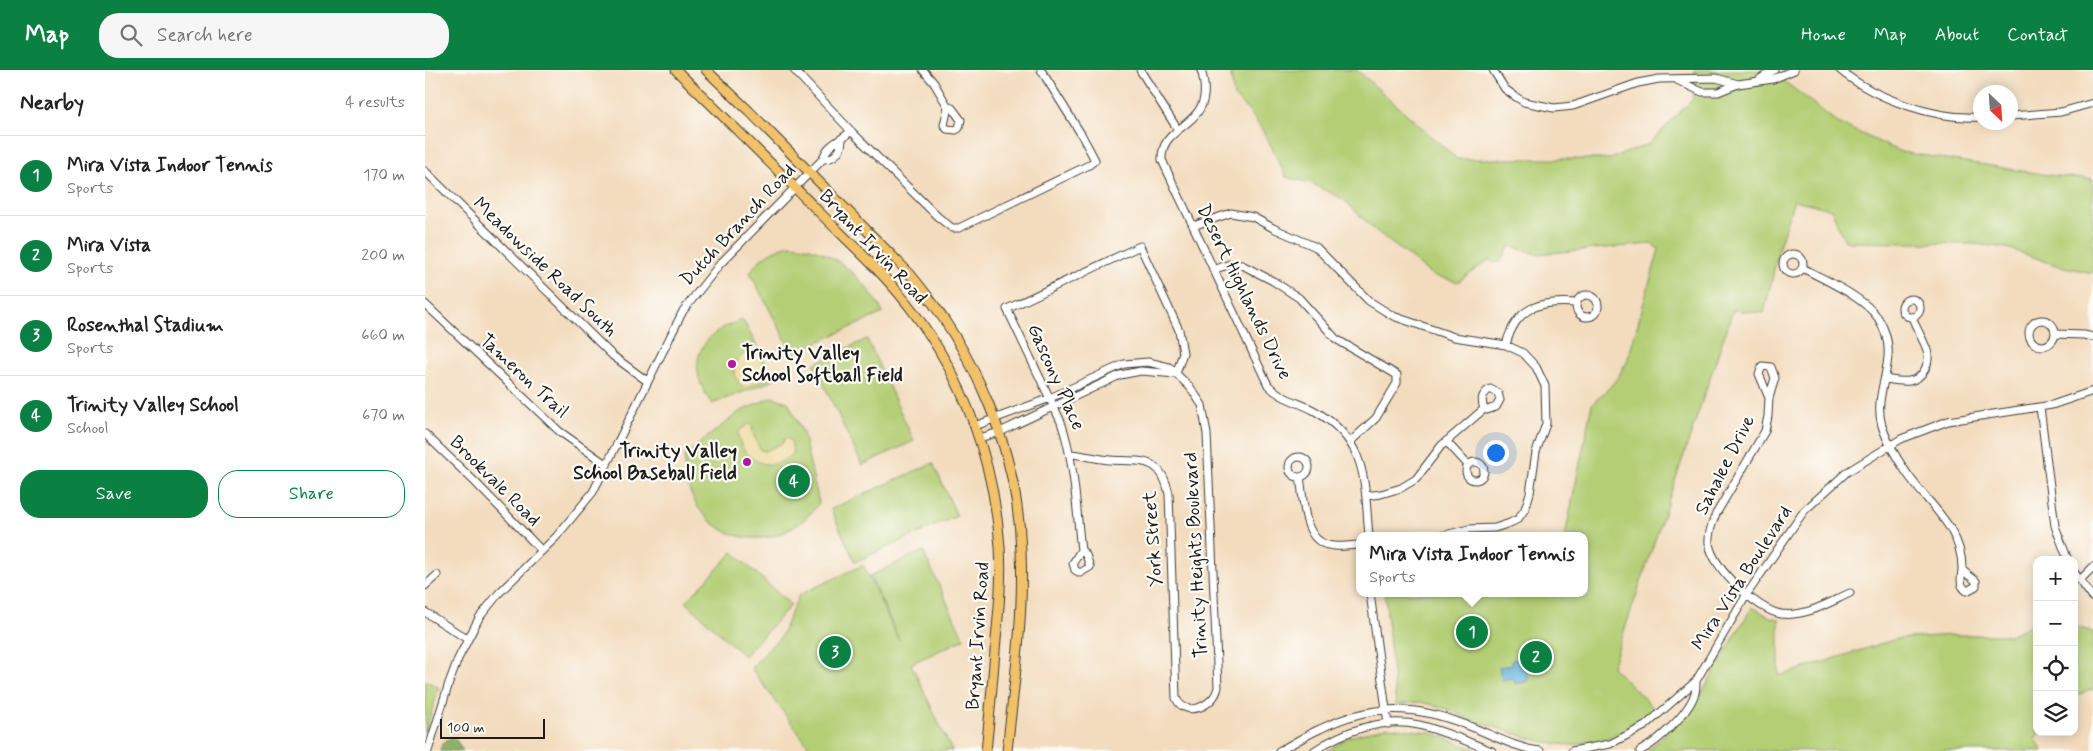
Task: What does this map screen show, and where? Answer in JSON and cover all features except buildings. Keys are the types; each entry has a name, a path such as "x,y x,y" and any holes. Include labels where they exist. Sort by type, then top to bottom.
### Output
{"main road":[{"name":"Bryant Irvin Road","path":"676,70 889,282 911,308 945,360 958,384 979,438 992,487 1000,549 999,609 986,751"},
{"name":"Bryant Irvin Road","path":"706,70 910,274 927,295 964,352 977,378 1000,432 1019,520 1021,614 1007,751"}],"street":[{"path":"794,70 851,131 938,217 953,228 959,228 1089,165 1095,160 1041,70"},
{"path":"923,70 948,107"},
{"path":"1140,70 1179,130"},
{"name":"Desert Highlands Drive","path":"1201,70 1204,82 1202,106 1195,116 1164,143 1162,160 1268,385 1279,395 1324,416 1349,442 1361,464 1369,532"},
{"path":"1493,70 1505,89 1524,102 1554,108 1573,106 1638,83 1659,79 1716,78 1738,84"},
{"path":"1760,79 1774,70"},
{"path":"1676,80 1702,92 1718,92 1738,84 1760,79 1773,79 1794,70"},
{"path":"1840,70 1863,86 1907,105 1955,116 1973,117"},
{"path":"2018,115 2061,112 2093,102"},
{"name":"Dutch Branch Road","path":"429,751 449,683 467,639 479,618 499,593 542,551 593,492 678,319 696,292 719,264 823,159 829,146 842,139 851,131"},
{"name":"Dutch Branch Road","path":"823,159 828,159 837,154 842,144 842,139"},
{"name":"Meadowside Road South","path":"425,170 613,356 647,381"},
{"path":"1193,226 1231,213 1253,217 1316,247 1363,296 1393,316 1454,337 1516,348 1531,360 1540,373 1545,386 1546,424 1536,452 1530,492 1525,508 1518,519 1510,523 1495,528 1469,529 1457,532"},
{"name":"Gascony Place","path":"1081,550 1071,454 1054,406 1007,309 1140,246 1179,330 1183,353 1176,374"},
{"path":"1213,270 1230,264 1242,265 1273,281 1299,298 1336,339 1397,375 1397,383 1376,418 1349,442"},
{"path":"1803,268 1857,299 1868,307 1878,319 1886,337 1889,354 1879,401 1882,426 1891,445 1917,487 1946,520 1961,553 1962,570"},
{"path":"1506,345 1515,324 1533,307 1556,301 1577,303"},
{"name":"Tameron Trail","path":"425,304 559,431 607,466"},
{"path":"1885,379 1907,381 1920,376 1925,370 1928,361 1927,350 1912,317"},
{"path":"2055,334 2093,337"},
{"name":"Trinity Heights Boulevard","path":"975,426 1050,398 1124,364 1148,362 1169,366 1197,396 1205,415 1218,688 1213,700 1192,709 1182,708 1176,698"},
{"path":"979,438 1000,432 1120,375 1141,371 1176,374"},
{"name":"Mira Vista Boulevard","path":"1572,751 1610,744 1645,726 1696,681 1747,594 1804,511 1847,472 1901,439 1949,421 2069,401 2093,391"},
{"name":"Sahalee Drive","path":"1769,398 1765,431 1716,514 1709,536 1709,545 1724,573 1766,609 1780,614 1792,614 1819,607 1850,593"},
{"path":"2040,407 2055,526 2066,556"},
{"path":"1366,496 1390,492 1416,479 1446,441 1484,409"},
{"name":"Brookvale Road","path":"425,434 542,551"},
{"path":"1446,441 1468,465"},
{"name":"York Street","path":"1071,454 1107,460 1143,460 1152,465 1164,477 1169,494 1176,698"},
{"path":"1300,477 1309,529 1317,540 1333,546 1356,545"},
{"path":"2080,580 2093,567"},
{"path":"425,586 437,575"},
{"path":"2078,577 2093,598"},
{"path":"1371,597 1388,724"},
{"path":"425,612 467,639"},
{"name":"Mira Vista Boulevard","path":"1640,751 1671,727 1686,709 1695,693 1696,681"},
{"path":"1279,751 1293,748 1319,729 1366,712 1385,709 1411,709 1444,716 1517,745 1540,751"},
{"path":"1314,751 1349,731 1388,724 1417,725 1445,733 1492,751"}],"green space":[{"path":"1230,70 1357,70 1457,159 1610,159 1649,144 1693,99 1694,70 1776,70 1784,81 1838,123 1901,152 2055,176 2093,179 2093,273 2059,266 2007,248 1975,244 1848,242 1845,241 1831,209 1794,200 1781,240 1764,313 1733,310 1612,667 1659,713 1645,723 1607,738 1575,745 1554,744 1528,738 1464,717 1447,709 1421,702 1396,705 1385,597 1588,597 1588,532 1566,532 1592,404 1614,383 1627,362 1659,249 1651,244 1537,254 1510,246 1500,262 1495,263 1490,259 1458,282 1432,275 1370,226 1343,199 1311,183 1286,177 1258,124 1234,97"},
{"path":"789,245 804,246 818,251 844,266 867,288 883,313 796,352 791,350 750,273 757,263 767,255"},
{"name":"Trinity Valley School Softball Field","path":"743,320 773,377 772,381 712,404 703,390 699,376 700,352 715,333"},
{"path":"867,339 914,441 862,465 814,364"},
{"name":"Trinity Valley School Baseball Field","path":"772,397 788,402 803,433 819,503 800,523 778,535 755,538 733,534 713,523 697,506 687,483 685,455 739,412"},
{"path":"933,463 957,516 855,562 831,509"},
{"path":"923,551 964,639 911,664 952,751 812,751 751,668 781,636 799,595 863,565 899,640 870,576"},
{"path":"733,552 791,605 744,656 686,602"},
{"path":"1752,607 1770,617 1779,619 1779,676 1896,639 1950,635 2009,635 2033,624 2033,736 2037,736 2035,738 2043,751 1647,751 1693,708"},
{"path":"2078,627 2093,632 2093,689 2078,695"},
{"path":"425,680 439,688 425,733"},
{"path":"1387,727 1430,732 1479,751 1327,751 1349,737"},
{"path":"452,738 456,740 463,751 440,751 444,742"}],"sand":[{"path":"750,352 757,352 769,376 767,379 744,388 736,378 734,368 739,358"},
{"path":"748,424 753,426 752,431 760,450 765,451 783,443 784,439 787,438 791,441 793,452 777,463 759,462 744,450 740,442 738,432"}],"water":[{"path":"1525,658 1529,681 1515,684 1513,678 1502,680 1499,667 1512,665 1512,660"}],"place":[{"name":"Trinity Valley School Softball Field","path":"732,364"},
{"name":"Trinity Valley School Baseball Field","path":"747,462"},
{"name":"Trinity Valley School","path":"794,481"},
{"name":"Mira Vista Indoor Tennis","path":"1472,632"},
{"name":"Rosenthal Stadium","path":"835,652"},
{"name":"Mira Vista","path":"1536,657"}]}
